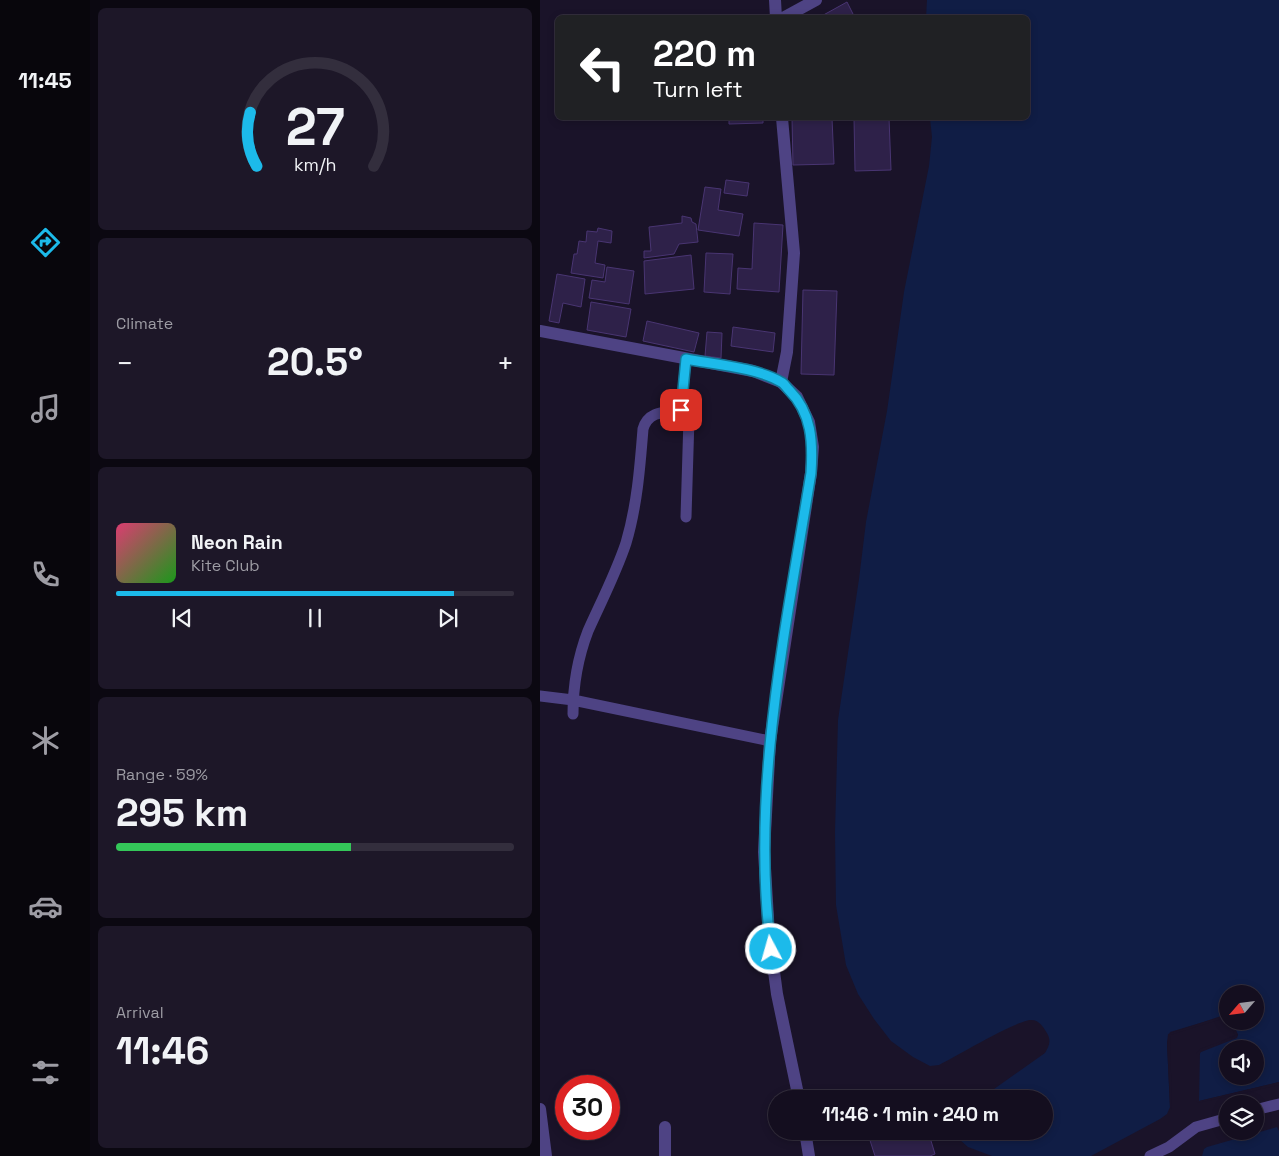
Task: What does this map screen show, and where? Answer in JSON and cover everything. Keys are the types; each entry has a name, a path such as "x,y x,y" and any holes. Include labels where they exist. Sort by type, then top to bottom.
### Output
{"street":[{"path":"775,0 776,15"},
{"path":"788,15 816,0"},
{"path":"781,382 787,352 794,253 782,120"},
{"path":"540,331 753,371 781,382 796,398 809,422 813,447 811,473 770,740 764,852 769,934 777,994 797,1090"},
{"path":"540,1109 546,1156"},
{"path":"665,1128 665,1156"},
{"path":"806,1140 809,1156"}],"lane":[{"path":"681,410 686,359"},
{"path":"573,714 578,665 588,634 626,542 639,480 643,429 645,421 650,416 681,410 686,412 689,418 686,516"},
{"path":"540,696 573,700 770,740"},
{"path":"1264,1108 1279,1104"},
{"path":"1150,1156 1169,1147 1196,1127 1219,1121"}],"water":[{"path":"927,0 1279,0 1279,1082 1199,1101 1200,1052 1219,1044 1219,1085 1264,1085 1264,1040 1227,1040 1238,1035 1236,1030 1264,1030 1264,985 1219,985 1219,1017 1170,1032 1167,1043 1170,1107 1167,1114 1091,1156 992,1156 968,1147 960,1140 1053,1140 1053,1090 993,1090 1045,1053 1049,1044 1048,1035 1039,1023 1031,1020 1000,1032 939,1065 930,1066 913,1057 891,1041 858,994 846,965 836,905 835,832 838,720 866,522 887,411 904,292 929,166 932,137 930,120 1030,120 1030,15 926,15"},
{"path":"1277,1127 1279,1131 1279,1156 1202,1156 1204,1149 1207,1147 1232,1140 1264,1140 1264,1131"}],"pier":[{"path":"1219,1017 1219,1020 1170,1035 1172,1110 1170,1107 1168,1034"},
{"path":"1233,1030 1236,1030 1237,1038 1224,1040 1235,1036"},
{"path":"1219,1042 1219,1045 1201,1052 1199,1055 1199,1101 1219,1096 1219,1098 1198,1103 1196,1101 1196,1054 1200,1049"},
{"path":"1279,1082 1279,1085 1234,1095 1224,1095"}],"building":[{"path":"847,2 854,15 823,15"},
{"path":"729,120 763,120 763,123 729,124"},
{"path":"792,120 832,120 834,164 793,165"},
{"path":"854,120 889,120 891,170 855,171"},
{"path":"726,180 749,183 747,196 724,193"},
{"path":"705,187 721,189 718,210 743,214 739,236 698,230"},
{"path":"682,216 691,218 692,222 696,224 698,242 679,244 674,254 644,258 644,251 651,251 649,227 682,223"},
{"path":"754,223 783,225 779,292 737,289 738,268 752,269"},
{"path":"598,228 612,231 611,243 598,241 595,263 605,265 603,278 571,273 574,254 577,254 579,241 586,242 587,231 597,232"},
{"path":"706,253 733,254 730,294 704,292"},
{"path":"691,255 694,289 645,294 644,261"},
{"path":"607,267 634,271 629,304 589,298 592,280 605,282"},
{"path":"557,274 585,279 581,307 563,303 559,323 549,321"},
{"path":"803,290 837,291 834,375 801,374"},
{"path":"591,302 631,309 626,337 587,330"},
{"path":"647,321 699,333 694,352 643,341"},
{"path":"733,327 775,333 773,352 731,346"},
{"path":"707,332 722,333 721,358 705,356"},
{"path":"870,1140 931,1140 935,1154 930,1156 875,1156"}],"route":[{"path":"681,410 686,359 753,371 781,382 796,398 809,422 813,447 811,473 770,740 764,852 771,949"}]}
